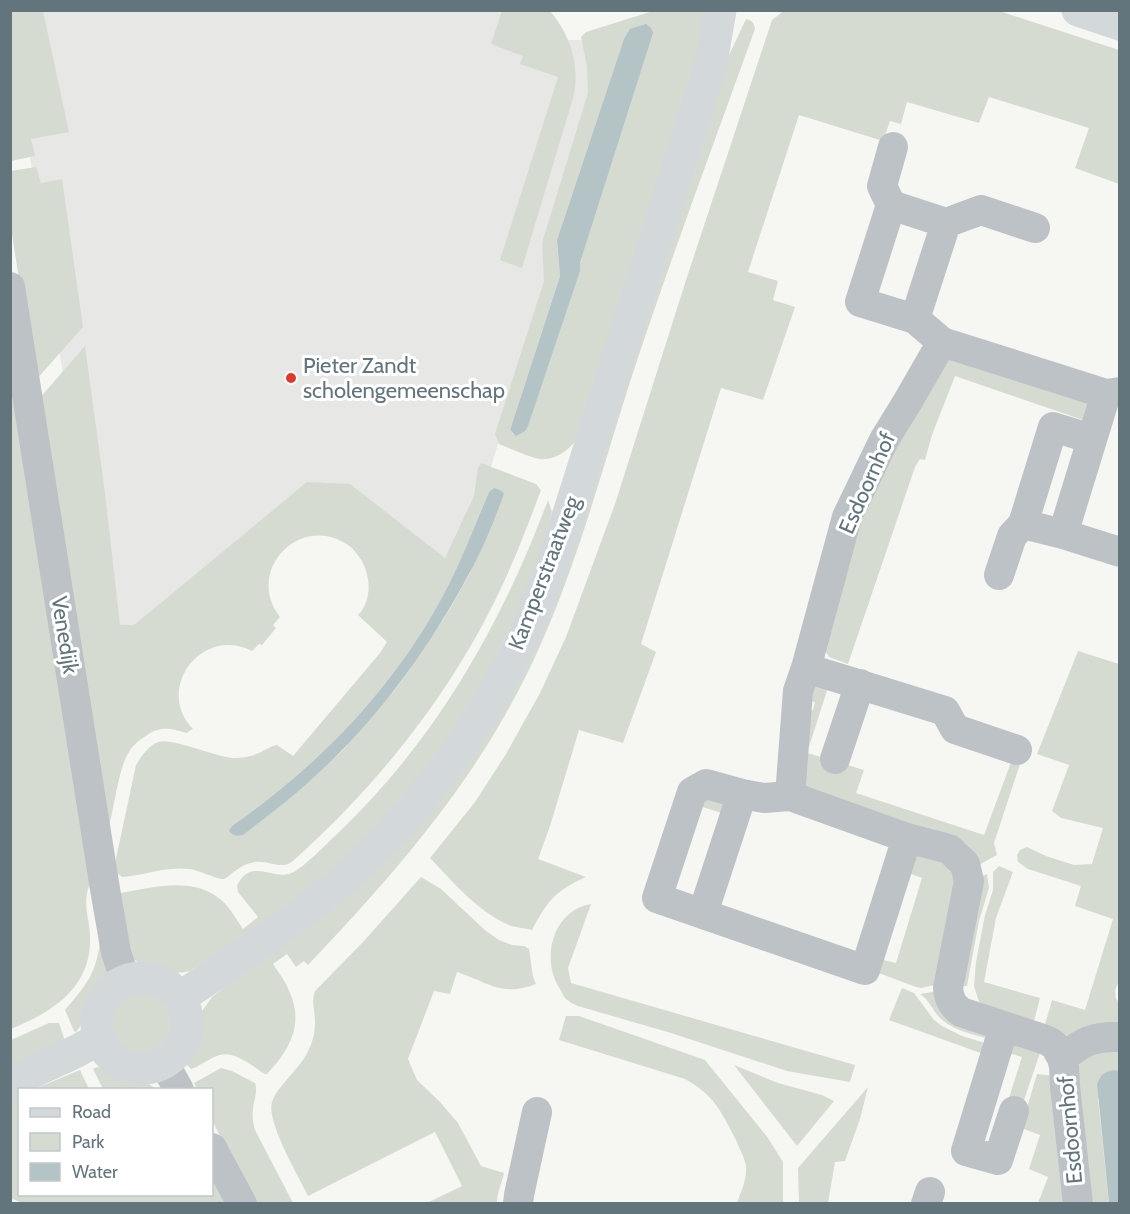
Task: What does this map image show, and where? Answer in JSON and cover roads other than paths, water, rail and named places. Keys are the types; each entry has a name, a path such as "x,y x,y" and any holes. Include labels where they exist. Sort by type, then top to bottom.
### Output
{"main road":[{"name":"Kamperstraatweg","path":"180,998 300,915 368,856 428,790 480,715 503,676 543,590 578,485 711,63 720,10"},
{"name":"Kamperstraatweg","path":"711,63 739,10"},
{"path":"144,978 158,981 171,988 180,998 186,1014 187,1026 172,1076 154,1067 141,1069 129,1066 116,1060 106,1050 97,1024 99,1010 106,996 116,987 144,978"},
{"path":"10,1082 100,1038"}],"street":[{"path":"893,147 882,186 891,205 860,302 915,319 942,342 1113,393 1092,439 1063,534"},
{"path":"891,205 946,223 981,210 1035,228"},
{"path":"915,319 946,223"},
{"name":"Venedijk","path":"10,287 116,952 126,982"},
{"name":"Esdoornhof","path":"790,796 798,691 847,517 884,440 942,342"},
{"path":"999,575 1012,536 1023,524 1053,427 1092,439"},
{"path":"1023,524 1119,552"},
{"path":"806,668 945,711 956,729 1017,750"},
{"path":"835,759 860,684"},
{"name":"Esdoornhof","path":"907,838 865,970 657,898 692,792 706,784 764,798 790,796 907,838 949,849 965,864 969,881 948,988 949,999 961,1012 1050,1042 1055,1046 1064,1066 1077,1203"},
{"path":"703,913 742,794"},
{"path":"1004,1027 966,1151 998,1160 1014,1111"},
{"name":"Esdoornhof","path":"1062,1058 1081,1044 1094,1038 1119,1036"},
{"path":"519,1203 537,1112"},
{"path":"213,1150 243,1203"}],"water":[{"path":"646,24 653,33 580,263 580,271 528,426 525,431 516,436 510,430 560,276 557,240 624,39 630,29"},
{"path":"494,488 504,494 479,555 436,630 399,684 335,758 311,780 243,835 232,834 229,831 232,826 297,775 327,748 382,688 429,620 449,584 489,492"},
{"path":"1114,1070 1120,1071 1119,1204 1109,1203 1097,1084 1103,1074"}],"place":[{"name":"Pieter Zandt scholengemeenschap","path":"291,378"}]}
